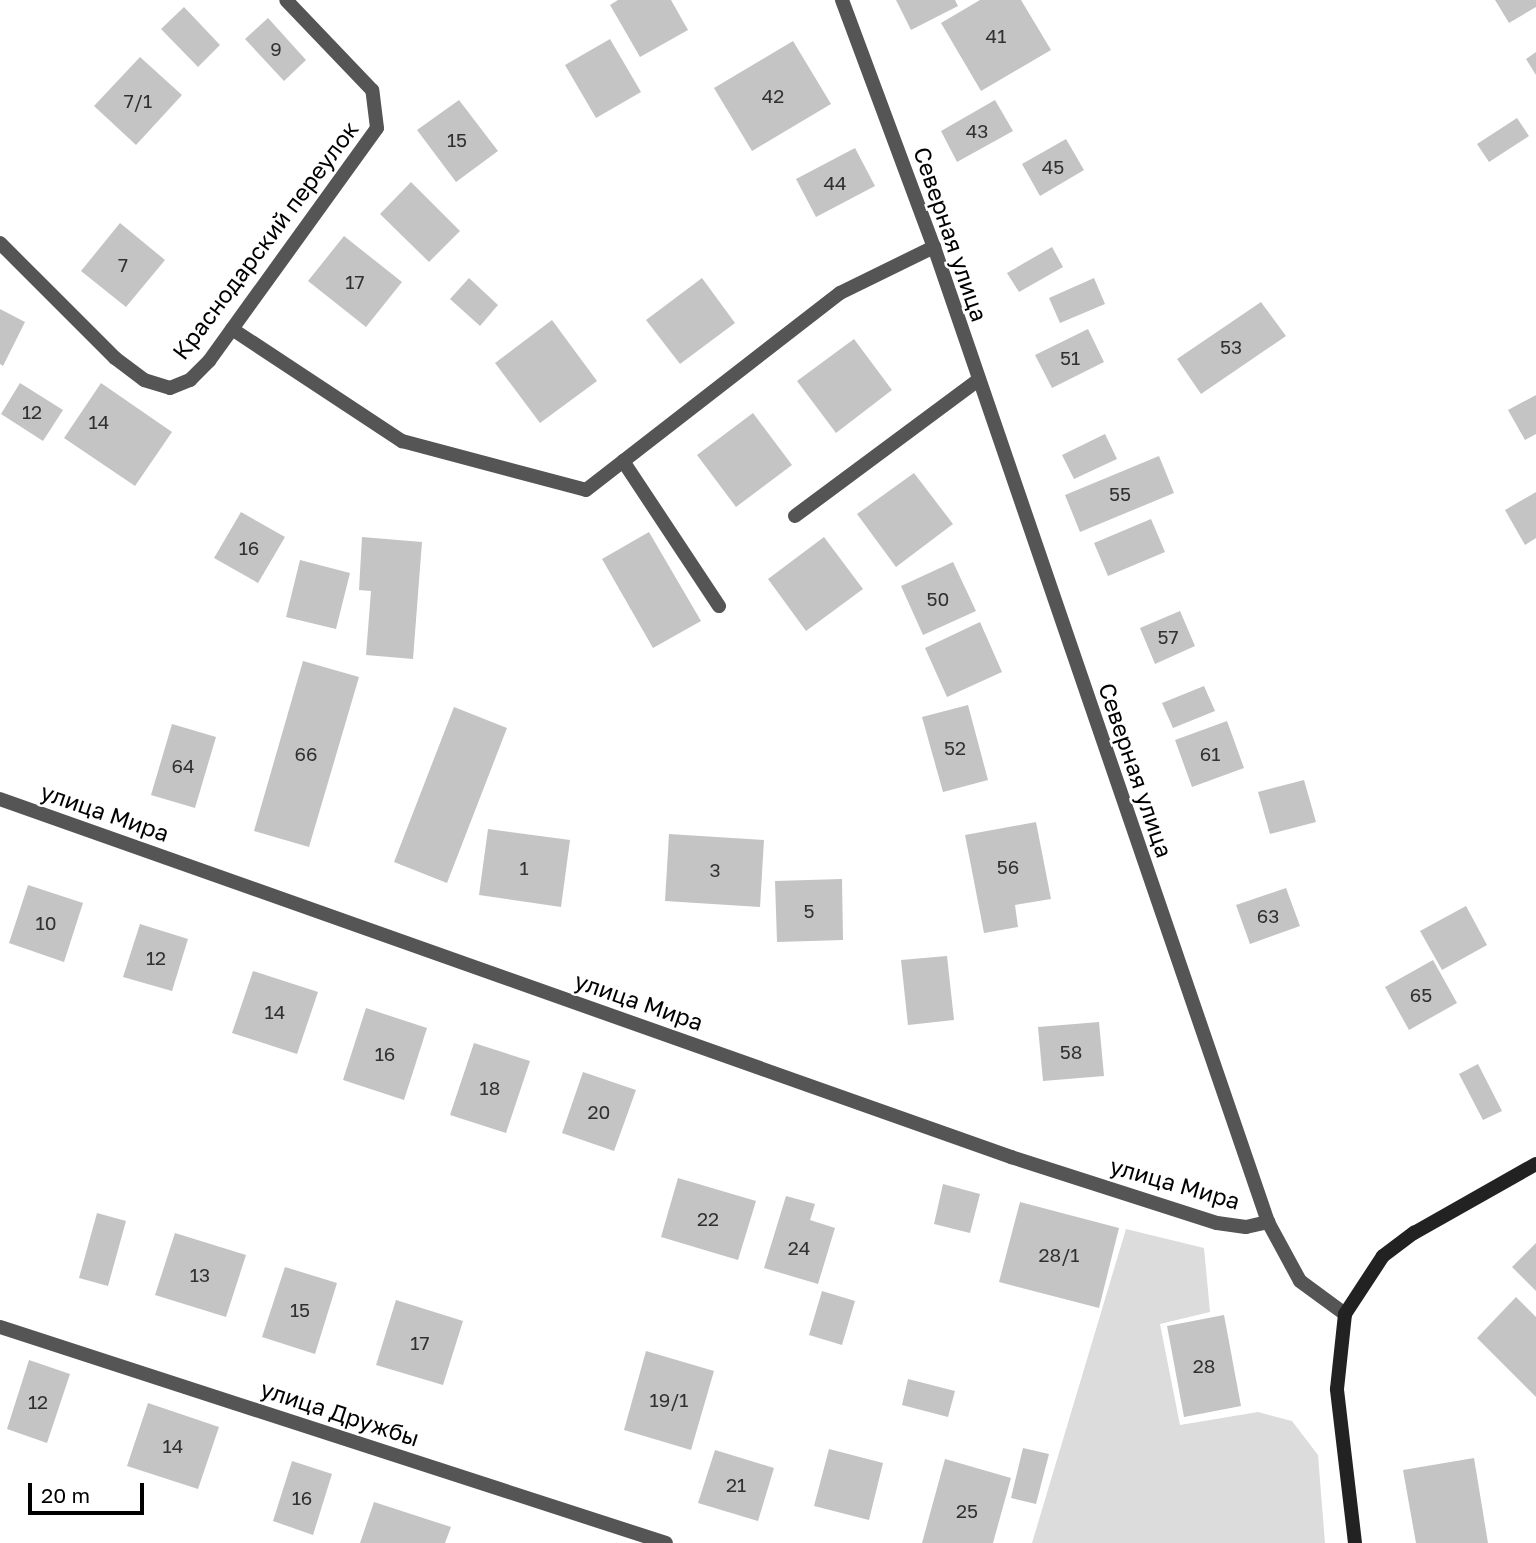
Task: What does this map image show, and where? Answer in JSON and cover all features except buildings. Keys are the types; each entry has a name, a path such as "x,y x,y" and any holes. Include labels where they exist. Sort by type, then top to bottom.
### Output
{"street":[{"name":"Краснодарский переулок","path":"0,243 144,380 170,387 190,380 232,329 377,128 372,90 286,0"},
{"name":"Северная улица","path":"842,0 934,247 1268,1222 1300,1282 1345,1314"},
{"path":"232,329 402,441 586,490 840,293 934,247"},
{"path":"795,516 978,380"},
{"path":"623,461 719,606"},
{"name":"улица Мира","path":"0,799 1011,1157 1217,1223 1246,1227 1268,1222"},
{"path":"1355,1543 1337,1389 1345,1314 1383,1256 1414,1233 1536,1164"},
{"name":"улица Дружбы","path":"0,1327 666,1543"}],"shaded area":[{"path":"1126,1229 1204,1248 1210,1312 1160,1324 1180,1425 1258,1412 1292,1421 1318,1455 1325,1543 1032,1543"}]}
